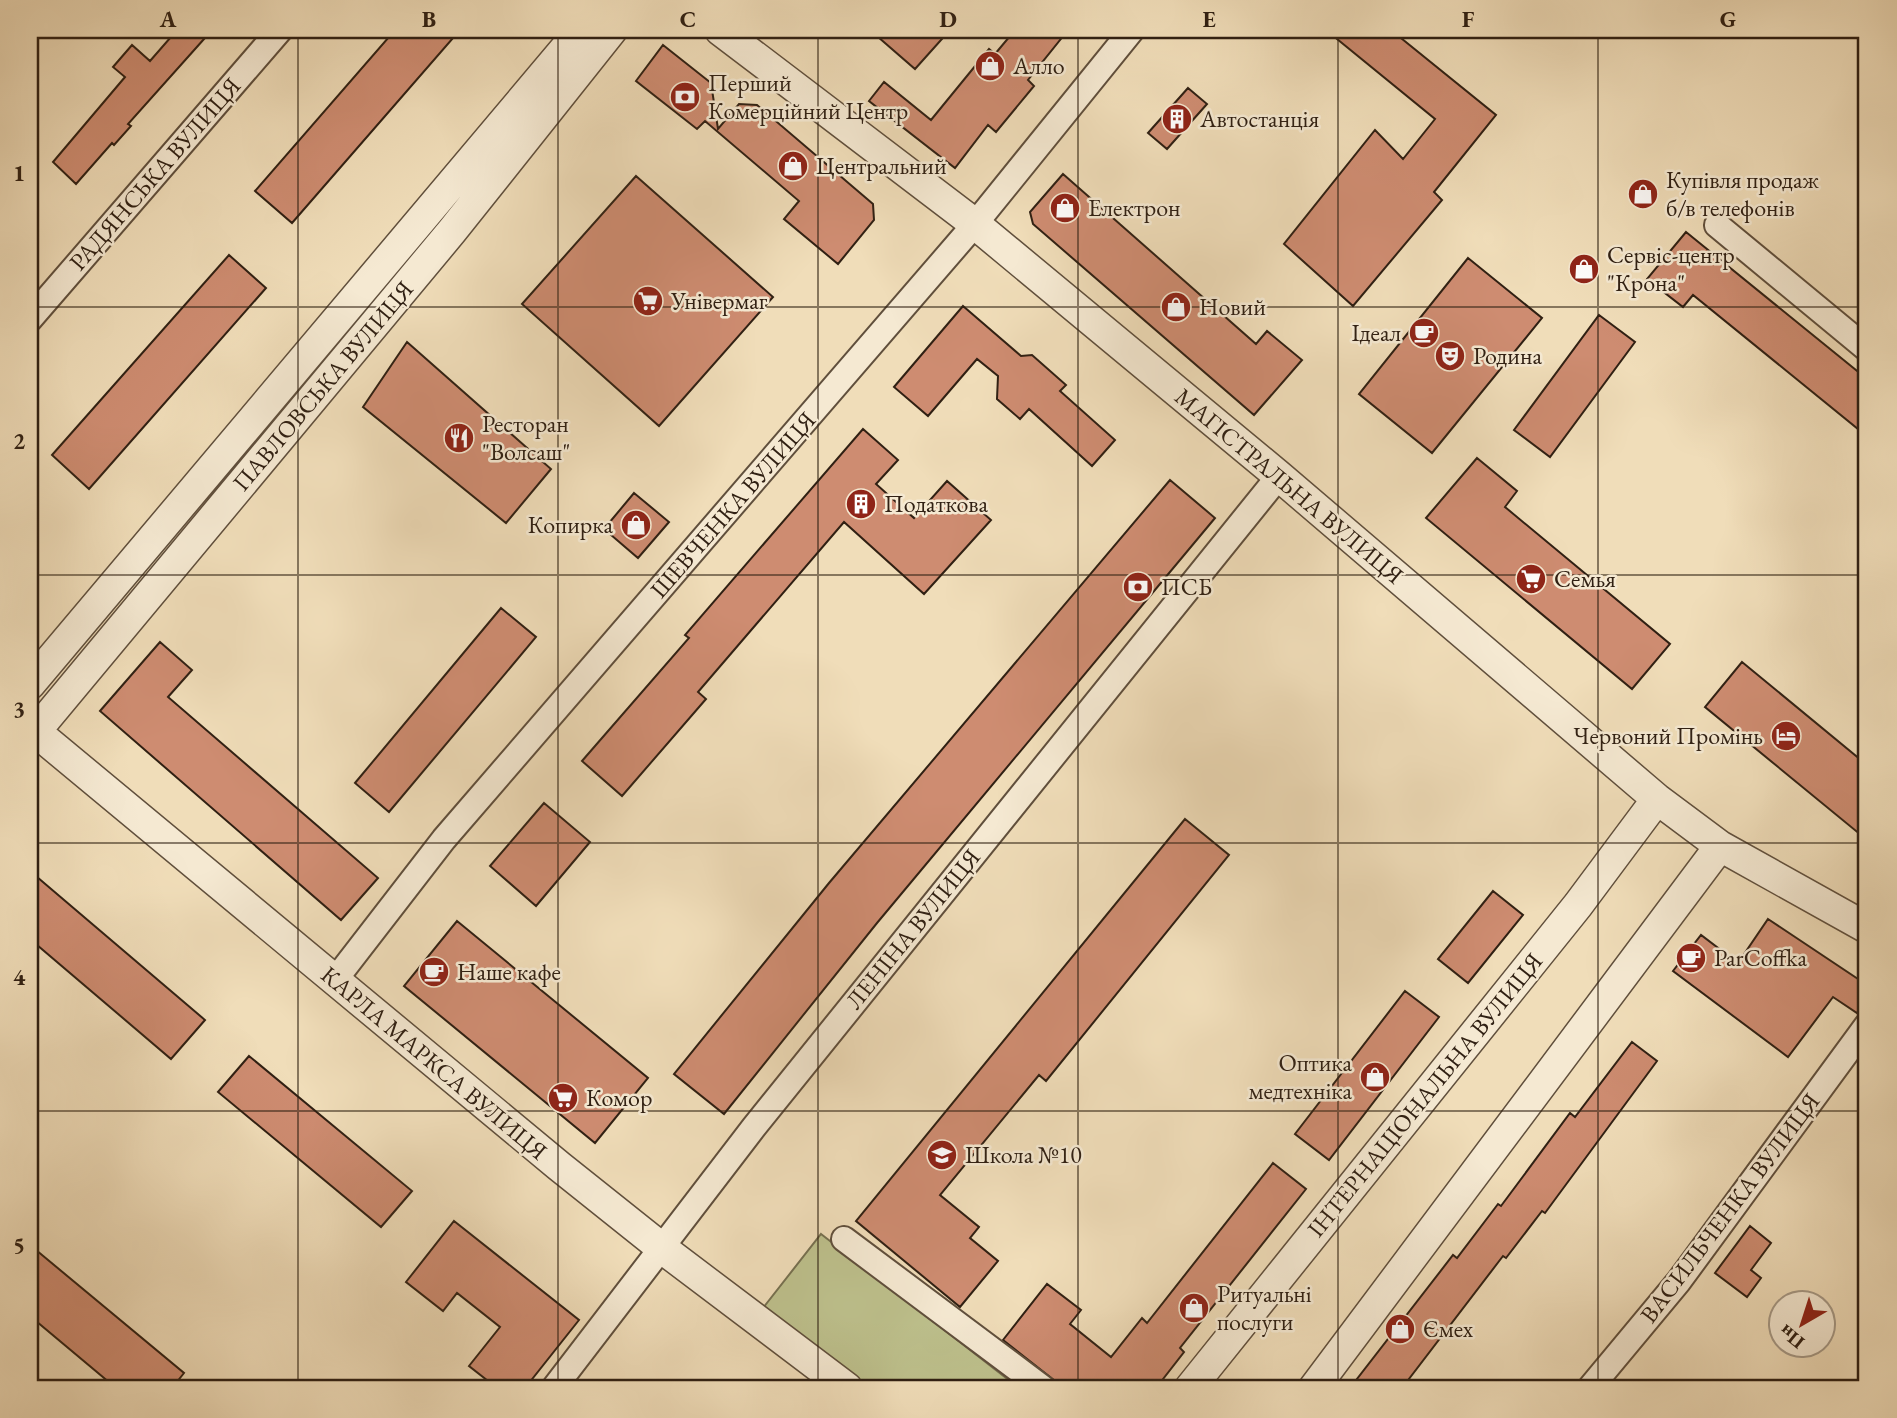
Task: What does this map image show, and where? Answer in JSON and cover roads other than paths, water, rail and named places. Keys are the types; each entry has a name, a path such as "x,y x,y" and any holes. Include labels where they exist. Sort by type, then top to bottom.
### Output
{"street":[{"name":"РАДЯНСЬКА ВУЛИЦЯ","path":"30,318 279,30"},
{"name":"ПАВЛОВСЬКА ВУЛИЦЯ","path":"30,684 581,30"},
{"name":"ПАВЛОВСЬКА ВУЛИЦЯ","path":"32,733 452,232 612,30"},
{"name":"МАГІСТРАЛЬНА ВУЛИЦЯ","path":"720,30 975,224 1279,476 1657,799 1720,846 1867,929"},
{"name":"ШЕВЧЕНКА ВУЛИЦЯ","path":"335,980 444,839 975,224 1132,30"},
{"path":"1717,225 1867,349"},
{"name":"ЛЕНІНА ВУЛИЦЯ","path":"554,1388 754,1127 1279,476"},
{"name":"КАРЛА МАРКСА ВУЛИЦЯ","path":"32,733 663,1249 847,1388"},
{"name":"ІНТЕРНАЦІОНАЛЬНА ВУЛИЦЯ","path":"1189,1388 1578,905 1657,799"},
{"path":"1314,1388 1720,846"},
{"name":"ВАСИЛЬЧЕНКА ВУЛИЦЯ","path":"1590,1388 1679,1281 1867,1025"},
{"path":"844,1239 1042,1388"}],"place":[{"name":"Алло","path":"990,66"},
{"name":"Перший Комерційний Центр","path":"685,97"},
{"name":"Автостанція","path":"1177,119"},
{"name":"Центральний","path":"793,166"},
{"name":"Купівля продаж б/в телефонів","path":"1643,194"},
{"name":"Електрон","path":"1065,208"},
{"name":"Сервіс-центр \"Крона\"","path":"1584,269"},
{"name":"Універмаг","path":"648,301"},
{"name":"Новий","path":"1176,307"},
{"name":"Ідеал","path":"1424,333"},
{"name":"Родина","path":"1450,356"},
{"name":"Ресторан \"Волсаш\"","path":"459,438"},
{"name":"Податкова","path":"861,504"},
{"name":"Копирка","path":"636,525"},
{"name":"Семья","path":"1531,579"},
{"name":"ПСБ","path":"1138,587"},
{"name":"Червоний Промінь","path":"1786,736"},
{"name":"ParCoffka","path":"1691,958"},
{"name":"Наше кафе","path":"434,972"},
{"name":"Оптика медтехніка","path":"1375,1077"},
{"name":"Комор","path":"563,1098"},
{"name":"Школа №10","path":"942,1155"},
{"name":"Ритуальні послуги","path":"1194,1308"},
{"name":"Ємех","path":"1400,1329"}]}
